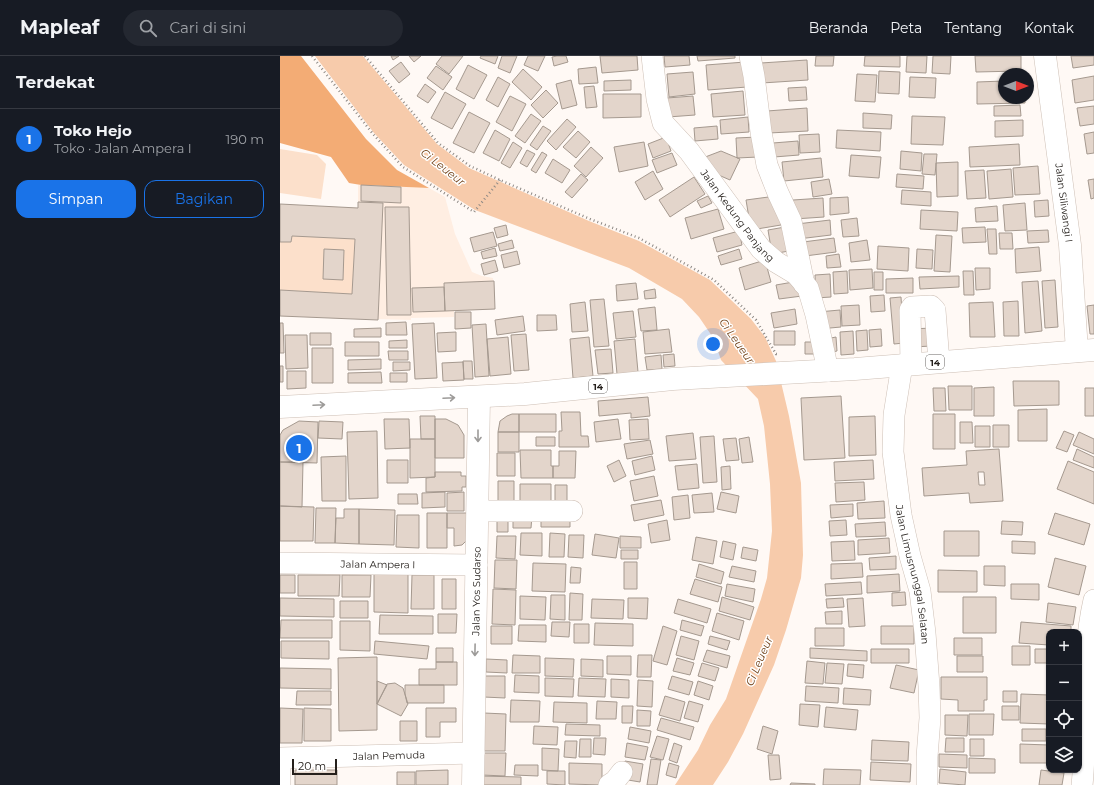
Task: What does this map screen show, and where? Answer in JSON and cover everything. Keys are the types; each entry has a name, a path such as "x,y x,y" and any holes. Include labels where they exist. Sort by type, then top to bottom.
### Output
{"main road":[{"name":"Jalan Siliwangi I","path":"1045,56 1070,245 1086,350"},
{"name":"14","path":"280,407 525,394 624,383 718,376 828,371 1086,350"},
{"name":"Jalan Yos Sudarso","path":"473,785 479,397"}],"street":[{"name":"Jalan Kedung Panjang","path":"652,56 657,99 663,123 689,151 761,250 776,262 796,274 808,288 816,316 828,371"},
{"path":"750,56 767,165 790,221 804,284"},
{"name":"Jalan Limusnunggal Selatan","path":"927,785 927,757 930,718 925,633 920,591 910,556 901,515 893,452 894,415 906,365 910,310 912,307 931,306 935,310 939,362"},
{"path":"478,511 572,511"},
{"name":"Jalan Ampera I","path":"280,563 477,565"},
{"path":"1082,785 1084,768 1086,658 1094,600"},
{"name":"Jalan Pemuda","path":"280,758 474,753"},
{"path":"280,758 280,785"}],"path":[{"path":"312,56 373,134 403,167 474,212 500,180"},
{"path":"365,56 438,143 470,166 590,219 639,238 714,280 756,320 776,354 782,353"}],"shaded area":[{"path":"280,56 301,56 366,139 397,170 429,188 361,185 349,183 331,157 280,143"},
{"path":"280,149 317,155 326,164 321,199 280,193"},
{"path":"358,185 429,188 445,197 455,234 472,272 493,278 495,309 454,311 454,317 411,318 411,320 280,316 280,204 358,208"},
{"path":"292,236 355,239 352,294 280,290 280,242 291,242","holes":["324,249 344,251 343,280"]}],"water":[{"name":"Ci Leueur","path":"315,56 363,56 437,144 469,168 589,221 639,241 710,280 751,319 765,337 776,361 789,416 801,483 803,555 801,578 774,665 743,734 728,762 713,785 675,785 698,750 710,725 726,699 767,578 772,531 770,484 764,426 758,399 721,360 714,339 699,317 682,299 629,268 475,210 404,165 374,133"}],"building":[{"path":"391,56 399,56 393,60"},
{"path":"409,56 421,56 414,62"},
{"path":"442,56 463,56 449,74 436,64"},
{"path":"481,56 498,56 495,64 480,58"},
{"path":"502,56 517,56 510,73 498,68"},
{"path":"528,56 545,56 538,71 524,65"},
{"path":"566,56 568,62 554,66 552,57"},
{"path":"600,56 637,56 638,70 602,73"},
{"path":"664,56 689,56 690,65 665,67"},
{"path":"697,56 735,56 735,58 698,61"},
{"path":"816,56 834,56 833,66 815,66"},
{"path":"865,56 900,56 900,67 864,66"},
{"path":"907,56 927,56 926,73 906,72"},
{"path":"933,56 951,56 950,74 932,73"},
{"path":"975,56 1021,56 1021,68 998,68 998,72 976,72"},
{"path":"1071,56 1094,56 1094,65 1073,68"},
{"path":"807,60 808,80 762,83 761,63"},
{"path":"401,62 410,74 399,83 389,71"},
{"path":"745,62 747,87 708,90 706,65"},
{"path":"468,65 487,75 474,99 456,89"},
{"path":"436,66 452,77 443,90 427,78"},
{"path":"596,67 598,83 579,84 578,69"},
{"path":"523,69 542,87 531,100 512,82"},
{"path":"879,71 900,72 899,94 878,93"},
{"path":"693,72 695,94 669,97 667,74"},
{"path":"857,74 877,75 875,102 855,101"},
{"path":"1094,76 1094,100 1075,103 1072,80"},
{"path":"498,77 510,84 498,107 486,100"},
{"path":"910,77 936,78 935,98 909,97"},
{"path":"571,80 577,105 562,109 556,84"},
{"path":"631,80 631,90 604,91 604,81"},
{"path":"998,81 998,104 977,104 977,82"},
{"path":"425,84 436,92 428,103 417,96"},
{"path":"594,86 597,107 586,108 584,87"},
{"path":"806,87 807,100 789,101 788,88"},
{"path":"546,90 558,103 543,118 531,105"},
{"path":"743,91 745,115 713,117 711,94"},
{"path":"445,92 466,104 452,129 431,118"},
{"path":"603,94 641,94 641,117 603,118"},
{"path":"510,96 526,104 512,131 496,122"},
{"path":"693,96 695,115 668,117 667,98"},
{"path":"1020,105 1021,116 994,116 994,106"},
{"path":"1094,106 1094,124 1080,126 1077,108"},
{"path":"807,108 808,131 769,133 767,111"},
{"path":"469,112 490,123 474,153 453,143"},
{"path":"863,113 892,115 891,129 863,128"},
{"path":"531,114 541,121 525,143 515,136"},
{"path":"912,116 945,117 943,145 911,144"},
{"path":"748,117 749,132 721,134 720,120"},
{"path":"567,119 576,127 556,150 547,141"},
{"path":"1023,120 1023,136 995,137 995,121"},
{"path":"543,126 551,131 537,150 530,145"},
{"path":"717,126 718,139 695,141 694,128"},
{"path":"495,130 510,139 499,161 483,153"},
{"path":"837,130 881,132 880,151 836,148"},
{"path":"578,131 590,142 576,158 563,147"},
{"path":"1094,132 1094,153 1087,154 1084,134"},
{"path":"819,134 820,152 800,153 799,135"},
{"path":"666,137 671,151 653,158 648,144"},
{"path":"757,137 758,157 737,158 736,138"},
{"path":"798,141 799,155 774,157 773,143"},
{"path":"513,142 522,148 510,168 501,163"},
{"path":"644,142 648,166 619,172 614,147"},
{"path":"1019,144 1020,165 970,167 969,147"},
{"path":"591,147 603,158 586,177 574,166"},
{"path":"527,150 535,154 527,167 520,163"},
{"path":"721,151 740,159 730,180 707,170 700,159"},
{"path":"901,151 922,153 921,171 900,169"},
{"path":"542,152 547,155 536,173 531,170"},
{"path":"672,153 677,165 657,173 652,160"},
{"path":"924,154 937,154 935,175 922,174"},
{"path":"851,155 881,157 879,178 849,176"},
{"path":"821,158 823,177 784,181 782,162"},
{"path":"553,159 570,170 562,183 545,173"},
{"path":"958,162 958,196 937,197 936,163"},
{"path":"1038,166 1040,194 1015,195 1013,168"},
{"path":"1011,169 1013,197 989,199 987,171"},
{"path":"984,170 986,198 967,199 965,171"},
{"path":"653,171 663,189 645,200 635,182"},
{"path":"581,174 588,180 572,198 565,192"},
{"path":"897,174 924,176 923,189 896,187"},
{"path":"694,177 705,194 670,217 659,200"},
{"path":"829,179 832,194 813,197 811,182"},
{"path":"1094,179 1094,198 1091,199 1088,180"},
{"path":"361,185 401,187 401,203 361,201"},
{"path":"902,190 931,192 931,206 901,204"},
{"path":"708,196 712,203 701,208 697,201"},
{"path":"776,196 781,225 751,230 746,200"},
{"path":"848,197 849,213 830,215 830,198"},
{"path":"823,198 824,217 794,219 793,200"},
{"path":"1048,200 1049,216 1035,217 1034,201"},
{"path":"358,202 383,203 378,320 280,316 280,290 352,294 355,239 292,236 291,242 280,242 280,204 358,208"},
{"path":"1025,203 1027,230 1005,231 1003,205"},
{"path":"997,206 998,221 976,222 975,208"},
{"path":"385,207 409,207 411,315 387,315"},
{"path":"718,209 724,229 691,239 685,218"},
{"path":"921,210 958,212 957,231 920,229"},
{"path":"857,218 859,236 843,237 841,220"},
{"path":"830,220 831,235 798,239 797,224"},
{"path":"506,225 508,235 497,238 494,228"},
{"path":"785,227 789,251 772,254 768,230"},
{"path":"985,227 986,242 963,243 962,228"},
{"path":"987,229 996,229 997,254 989,254"},
{"path":"1048,230 1049,242 1028,243 1027,231"},
{"path":"739,231 742,245 717,252 713,238"},
{"path":"493,232 497,246 474,252 470,238"},
{"path":"999,233 1012,233 1013,249 1000,249"},
{"path":"936,235 952,236 950,272 934,271"},
{"path":"834,238 836,252 805,256 803,242"},
{"path":"512,240 514,248 500,251 498,244"},
{"path":"867,240 870,260 851,262 849,243"},
{"path":"878,246 909,248 908,271 877,269"},
{"path":"1039,247 1041,271 1016,273 1015,249"},
{"path":"495,248 497,256 483,259 481,252"},
{"path":"324,249 344,250 343,280 323,279"},
{"path":"739,249 742,259 721,265 718,256"},
{"path":"917,249 933,250 932,269 916,268"},
{"path":"517,251 520,264 504,268 501,255"},
{"path":"839,254 841,267 827,268 826,256"},
{"path":"495,260 498,271 484,275 481,264"},
{"path":"765,260 771,282 745,290 739,268"},
{"path":"975,268 990,268 990,289 976,290"},
{"path":"872,269 873,288 850,290 849,270"},
{"path":"847,271 848,293 834,294 833,272"},
{"path":"963,271 973,271 974,295 964,295"},
{"path":"874,272 883,272 883,290 874,290"},
{"path":"830,274 831,297 816,298 815,275"},
{"path":"959,276 959,287 920,289 919,277"},
{"path":"913,278 913,293 886,293 886,279"},
{"path":"1055,280 1058,327 1045,328 1042,281"},
{"path":"494,281 495,309 445,311 444,283"},
{"path":"799,281 802,296 779,299 776,285"},
{"path":"1038,281 1042,331 1025,333 1022,282"},
{"path":"636,283 638,299 617,301 616,285"},
{"path":"444,287 445,311 413,312 412,288"},
{"path":"655,289 656,298 645,299 644,291"},
{"path":"884,295 885,311 871,312 870,296"},
{"path":"901,297 904,343 894,344 890,298"},
{"path":"604,299 609,346 594,347 590,300"},
{"path":"1018,301 1019,336 1004,336 1003,302"},
{"path":"585,302 588,331 572,332 570,304"},
{"path":"993,302 995,337 970,337 969,303"},
{"path":"859,305 860,325 842,326 841,306"},
{"path":"1094,305 1094,334 1090,334 1087,306"},
{"path":"655,307 657,330 641,331 638,309"},
{"path":"795,309 797,324 774,328 771,313"},
{"path":"840,310 841,327 819,329 818,312"},
{"path":"633,311 636,337 616,339 613,313"},
{"path":"455,312 471,312 471,328 455,329"},
{"path":"537,315 556,315 557,330 537,331"},
{"path":"523,316 525,331 497,335 495,320"},
{"path":"406,322 407,335 386,335 386,323"},
{"path":"280,323 283,323 284,353 280,353"},
{"path":"434,323 437,378 415,379 412,324"},
{"path":"486,324 489,376 475,377 472,325"},
{"path":"381,328 381,337 354,337 354,329"},
{"path":"932,328 932,346 912,347 911,329"},
{"path":"669,329 672,352 645,354 643,332"},
{"path":"881,329 882,346 870,347 869,330"},
{"path":"867,330 868,350 857,351 856,331"},
{"path":"774,331 795,331 795,345 774,345"},
{"path":"853,331 854,354 841,355 840,332"},
{"path":"456,332 456,351 438,352 437,333"},
{"path":"310,333 331,333 331,345 310,345"},
{"path":"526,334 529,370 514,371 511,335"},
{"path":"285,335 307,335 308,368 286,369"},
{"path":"508,337 511,374 490,376 487,339"},
{"path":"589,337 593,376 573,378 570,339"},
{"path":"836,337 837,351 832,352 831,338"},
{"path":"635,339 638,372 617,374 614,341"},
{"path":"407,340 407,348 389,348 389,341"},
{"path":"345,342 379,342 379,356 345,356"},
{"path":"805,342 818,342 817,354 805,354"},
{"path":"312,348 333,348 333,383 312,383"},
{"path":"611,349 613,373 598,374 595,350"},
{"path":"388,351 408,351 408,360 389,360"},
{"path":"674,354 675,366 664,367 663,355"},
{"path":"661,355 662,369 647,370 645,357"},
{"path":"381,359 381,369 348,370 348,360"},
{"path":"463,361 472,361 473,379 464,379"},
{"path":"393,362 410,362 410,370 393,371"},
{"path":"463,362 464,380 443,381 442,363"},
{"path":"280,366 283,366 283,382 280,382"},
{"path":"287,371 306,371 306,388 287,389"},
{"path":"381,372 382,383 348,383 348,373"},
{"path":"390,373 407,373 407,382 390,382"},
{"path":"1013,381 1059,381 1059,405 1014,406"},
{"path":"948,386 972,386 972,410 949,410"},
{"path":"994,387 994,416 974,416 974,388"},
{"path":"933,388 945,388 946,411 934,411"},
{"path":"1085,388 1094,388 1094,416 1085,416"},
{"path":"841,396 845,458 804,460 801,398"},
{"path":"648,397 650,416 631,418 631,413 599,416 598,401"},
{"path":"1047,409 1047,441 1018,441 1018,410"},
{"path":"561,412 580,412 581,436 588,436 589,447 559,447 559,431 562,431"},
{"path":"512,414 519,414 519,432 498,432 500,421"},
{"path":"519,414 556,414 556,432 519,432"},
{"path":"933,414 955,414 955,449 933,449"},
{"path":"420,416 435,416 435,439 421,439"},
{"path":"875,416 876,455 849,456 849,417"},
{"path":"384,419 409,419 410,448 385,449"},
{"path":"435,419 446,419 458,425 464,435 464,458 435,458"},
{"path":"618,419 621,439 596,442 594,422"},
{"path":"648,419 649,439 630,440 629,420"},
{"path":"299,421 318,422 317,463 280,462 280,435 283,430"},
{"path":"319,421 343,422 342,439 318,438"},
{"path":"960,422 972,422 973,443 960,443"},
{"path":"993,425 1009,425 1009,447 993,447"},
{"path":"975,426 990,426 990,447 975,447"},
{"path":"377,431 378,498 349,499 347,432"},
{"path":"1064,431 1074,435 1067,452 1056,448"},
{"path":"498,432 519,432 519,452 498,452"},
{"path":"1079,432 1094,439 1094,454 1073,445"},
{"path":"693,433 696,459 669,461 666,436"},
{"path":"714,436 717,482 703,483 700,437"},
{"path":"536,437 555,437 555,446 536,446"},
{"path":"749,437 753,462 742,463 739,439"},
{"path":"736,438 739,460 726,461 723,439"},
{"path":"410,439 435,439 435,477 410,478"},
{"path":"650,440 653,454 627,459 624,444"},
{"path":"999,449 1003,501 970,503 969,493 924,496 922,468 967,465 966,451","holes":["978,472 984,472 985,485 979,485"]},
{"path":"1077,449 1094,457 1094,468 1073,460"},
{"path":"520,450 551,450 553,478 521,478"},
{"path":"559,451 576,451 575,478 553,478 553,466 559,466"},
{"path":"497,453 515,453 515,476 497,476"},
{"path":"346,456 346,501 322,501 321,457"},
{"path":"652,456 655,470 635,475 632,461"},
{"path":"387,460 408,460 408,483 387,483"},
{"path":"619,460 626,476 614,482 607,466"},
{"path":"873,460 874,479 835,481 834,462"},
{"path":"1068,461 1094,472 1094,504 1057,489"},
{"path":"280,462 303,462 302,507 280,506"},
{"path":"697,464 699,488 678,490 675,466"},
{"path":"730,466 731,489 722,490 721,467"},
{"path":"435,472 461,472 461,476 466,476 466,487 462,487 462,491 426,492 426,478 435,477"},
{"path":"654,476 658,496 634,501 630,481"},
{"path":"498,481 514,481 514,503 498,503"},
{"path":"864,482 865,500 836,502 835,483"},
{"path":"520,484 551,484 551,507 520,507"},
{"path":"555,485 567,485 567,508 555,508"},
{"path":"445,492 445,507 422,508 422,493"},
{"path":"464,492 464,511 447,511 447,493"},
{"path":"721,492 739,496 736,513 717,509"},
{"path":"712,493 714,512 694,513 692,495"},
{"path":"398,494 417,494 418,504 398,504"},
{"path":"688,495 690,518 674,520 672,497"},
{"path":"661,500 664,515 634,521 631,505"},
{"path":"884,501 885,518 858,519 857,503"},
{"path":"853,504 853,516 831,518 830,505"},
{"path":"280,506 314,507 313,541 280,541"},
{"path":"316,508 336,508 335,543 315,543"},
{"path":"344,509 359,509 359,544 335,543 336,518 344,518"},
{"path":"359,509 395,510 394,545 359,544"},
{"path":"427,513 447,513 447,548 427,548"},
{"path":"447,513 473,513 469,538 462,545 454,546 454,528 447,528"},
{"path":"541,513 570,513 570,527 541,527"},
{"path":"1055,513 1090,524 1084,545 1048,534"},
{"path":"397,515 419,515 419,548 396,547"},
{"path":"497,516 508,516 508,532 497,532"},
{"path":"513,516 532,516 531,528 513,528"},
{"path":"667,520 670,540 651,543 648,524"},
{"path":"846,520 847,535 830,536 829,521"},
{"path":"1002,521 1023,522 1022,535 1001,534"},
{"path":"885,522 886,536 856,537 855,524"},
{"path":"944,531 979,531 979,556 944,556"},
{"path":"521,533 542,533 542,556 520,555"},
{"path":"550,533 565,534 564,557 549,557"},
{"path":"595,534 619,538 616,558 592,555"},
{"path":"569,535 584,535 583,558 568,557"},
{"path":"497,536 516,536 515,559 496,558"},
{"path":"620,536 641,537 641,548 620,548"},
{"path":"696,537 717,541 713,564 692,560"},
{"path":"889,538 890,553 858,555 858,540"},
{"path":"723,541 736,544 733,560 720,557"},
{"path":"854,541 855,560 832,561 831,542"},
{"path":"1012,541 1035,542 1035,554 1012,553"},
{"path":"743,547 758,550 756,561 741,558"},
{"path":"621,550 638,550 638,559 621,559"},
{"path":"896,556 896,569 870,570 869,558"},
{"path":"1055,558 1086,566 1079,595 1048,587"},
{"path":"495,560 517,560 516,589 494,588"},
{"path":"624,562 637,562 637,589 624,589"},
{"path":"533,563 566,564 565,592 532,591"},
{"path":"862,563 863,577 831,579 831,564"},
{"path":"699,564 724,572 721,584 696,577"},
{"path":"732,566 756,571 754,582 729,577"},
{"path":"984,566 1005,566 1005,586 984,585"},
{"path":"571,567 581,568 580,583 570,583"},
{"path":"938,570 977,571 977,592 938,592"},
{"path":"374,574 408,574 408,613 374,612"},
{"path":"899,574 900,591 867,593 867,576"},
{"path":"280,575 295,575 295,593 280,593"},
{"path":"298,575 340,575 339,596 298,596"},
{"path":"342,575 371,575 370,597 342,597"},
{"path":"412,575 434,575 434,609 411,609"},
{"path":"442,579 456,579 456,609 442,609"},
{"path":"695,579 722,587 718,602 690,594"},
{"path":"861,582 862,594 826,596 825,584"},
{"path":"727,584 755,589 753,602 725,596"},
{"path":"1011,584 1039,584 1039,600 1011,599"},
{"path":"493,589 516,590 515,625 492,624"},
{"path":"905,592 906,605 892,606 892,593"},
{"path":"570,593 583,594 582,620 569,620"},
{"path":"551,595 565,595 565,620 550,619"},
{"path":"520,596 546,597 545,620 520,619"},
{"path":"722,597 754,607 750,620 719,611"},
{"path":"963,597 996,597 996,633 963,633"},
{"path":"280,598 334,599 334,617 280,616"},
{"path":"628,598 648,598 647,619 628,618"},
{"path":"843,598 844,607 827,608 826,599"},
{"path":"863,598 865,626 849,627 847,599"},
{"path":"592,599 624,600 623,619 591,618"},
{"path":"678,599 711,609 707,623 674,613"},
{"path":"340,601 368,601 368,618 340,618"},
{"path":"1048,603 1076,607 1073,625 1046,622"},
{"path":"842,611 842,624 826,624 825,612"},
{"path":"717,613 744,621 739,640 712,631"},
{"path":"438,614 457,614 456,633 438,633"},
{"path":"380,615 433,616 433,634 379,634"},
{"path":"281,620 332,620 332,638 280,638"},
{"path":"682,620 704,626 701,636 680,630"},
{"path":"340,621 370,621 370,651 340,650"},
{"path":"552,622 570,622 569,637 551,636"},
{"path":"1021,622 1071,626 1071,629 1046,629 1046,645 1019,643"},
{"path":"595,623 633,624 633,646 594,645"},
{"path":"574,624 589,624 589,643 574,643"},
{"path":"519,625 546,625 546,642 518,641"},
{"path":"491,626 512,626 512,644 491,644"},
{"path":"663,626 677,631 667,665 653,661"},
{"path":"881,626 914,626 914,644 881,644"},
{"path":"815,628 844,628 844,646 815,646"},
{"path":"681,636 699,641 694,660 676,655"},
{"path":"710,636 730,641 727,650 708,644"},
{"path":"954,638 982,638 982,655 954,655"},
{"path":"281,641 329,641 329,659 281,658"},
{"path":"375,641 429,646 427,659 374,654"},
{"path":"1012,646 1030,646 1030,665 1012,665"},
{"path":"436,648 453,648 453,662 436,662"},
{"path":"810,648 867,651 867,661 810,658"},
{"path":"871,649 909,649 909,663 871,663"},
{"path":"1035,649 1046,649 1046,663 1035,663"},
{"path":"707,650 730,656 727,668 703,661"},
{"path":"513,655 540,656 540,673 512,673"},
{"path":"638,655 652,655 651,677 637,677"},
{"path":"607,656 631,656 631,675 607,674"},
{"path":"957,656 983,656 983,672 957,672"},
{"path":"377,657 377,730 339,731 338,658"},
{"path":"545,658 574,659 573,677 545,676"},
{"path":"677,658 694,663 690,675 673,671"},
{"path":"486,659 507,660 507,673 486,672"},
{"path":"581,659 603,660 603,677 581,676"},
{"path":"807,661 825,663 823,684 805,683"},
{"path":"436,662 457,662 457,685 419,685 419,669 436,669"},
{"path":"702,663 719,668 715,681 698,676"},
{"path":"827,663 844,664 842,684 825,683"},
{"path":"848,664 864,665 863,678 847,676"},
{"path":"896,665 919,670 914,693 890,688"},
{"path":"280,668 331,669 331,689 280,688"},
{"path":"515,675 539,676 539,693 514,692"},
{"path":"484,676 505,676 505,698 484,697"},
{"path":"672,676 693,682 689,695 668,689"},
{"path":"941,677 987,677 987,700 984,700 984,711 958,711 958,700 941,699"},
{"path":"545,678 574,679 573,697 545,696"},
{"path":"579,678 606,679 605,697 578,696"},
{"path":"611,679 629,680 629,698 611,697"},
{"path":"638,680 653,681 652,707 637,706"},
{"path":"377,681 387,685 377,704"},
{"path":"698,681 713,686 709,700 694,695"},
{"path":"395,683 403,688 408,704 401,716 377,704 387,684"},
{"path":"405,685 444,685 444,703 407,703"},
{"path":"806,686 839,688 838,703 805,701"},
{"path":"844,688 871,690 870,705 843,704"},
{"path":"297,691 331,691 331,705 296,705"},
{"path":"1003,691 1017,691 1017,702 1003,702"},
{"path":"1021,694 1046,695 1046,724 1020,723"},
{"path":"665,696 685,702 680,721 659,715"},
{"path":"511,700 540,701 539,722 510,722"},
{"path":"597,701 617,702 616,719 596,719"},
{"path":"689,701 703,705 698,722 684,718"},
{"path":"554,702 587,703 587,723 553,722"},
{"path":"800,704 820,705 818,727 799,725"},
{"path":"622,706 633,706 632,723 622,723"},
{"path":"1002,706 1019,706 1019,720 1002,720"},
{"path":"826,707 858,710 856,730 824,727"},
{"path":"280,708 303,709 302,743 280,743"},
{"path":"304,708 331,709 331,741 304,741"},
{"path":"426,708 456,708 456,722 440,722 440,737 426,737"},
{"path":"637,710 651,711 650,726 637,726"},
{"path":"484,713 506,714 505,751 483,751"},
{"path":"969,714 994,714 993,735 969,735"},
{"path":"945,715 968,715 967,736 945,735"},
{"path":"661,718 694,727 690,740 657,730"},
{"path":"400,721 417,721 417,741 400,741"},
{"path":"566,724 600,725 600,736 565,735"},
{"path":"534,726 558,727 557,745 533,744"},
{"path":"763,726 778,731 772,754 757,749"},
{"path":"630,727 651,731 649,743 628,739"},
{"path":"1022,729 1046,729 1046,741 1022,741"},
{"path":"657,736 669,739 663,760 650,757"},
{"path":"594,738 606,738 605,755 593,754"},
{"path":"946,738 964,738 964,752 945,752"},
{"path":"580,739 591,739 591,757 579,757"},
{"path":"970,739 984,739 984,756 970,756"},
{"path":"872,740 909,742 908,761 871,760"},
{"path":"565,741 577,741 576,758 564,757"},
{"path":"627,743 648,747 645,760 625,757"},
{"path":"674,743 682,746 677,763 669,760"},
{"path":"1020,744 1046,745 1046,763 1020,763"},
{"path":"542,748 559,749 558,771 542,770"},
{"path":"483,753 506,753 505,776 482,775"},
{"path":"939,754 967,755 967,768 939,767"},
{"path":"768,755 779,755 781,779 770,780"},
{"path":"969,758 995,759 995,773 969,773"},
{"path":"651,759 661,760 657,785 647,785"},
{"path":"625,761 643,764 640,782 622,779"},
{"path":"871,762 911,764 910,782 870,780"},
{"path":"569,763 602,764 602,785 569,784"},
{"path":"669,763 679,766 676,778 666,775"},
{"path":"515,765 538,765 538,776 514,775"},
{"path":"824,769 861,770 860,785 823,785"},
{"path":"940,769 966,772 965,785 939,783"},
{"path":"295,770 337,770 337,785 295,785"},
{"path":"448,770 448,785 416,785 416,771"},
{"path":"1041,770 1046,771 1046,773 1064,773 1062,785 1039,785"},
{"path":"547,771 565,771 565,785 547,784"},
{"path":"397,772 415,772 415,785 397,785"},
{"path":"480,776 521,777 521,785 480,785"},
{"path":"791,783 815,784 815,785 790,785"}],"place":[{"name":"Toko Hejo","path":"299,448"}]}
